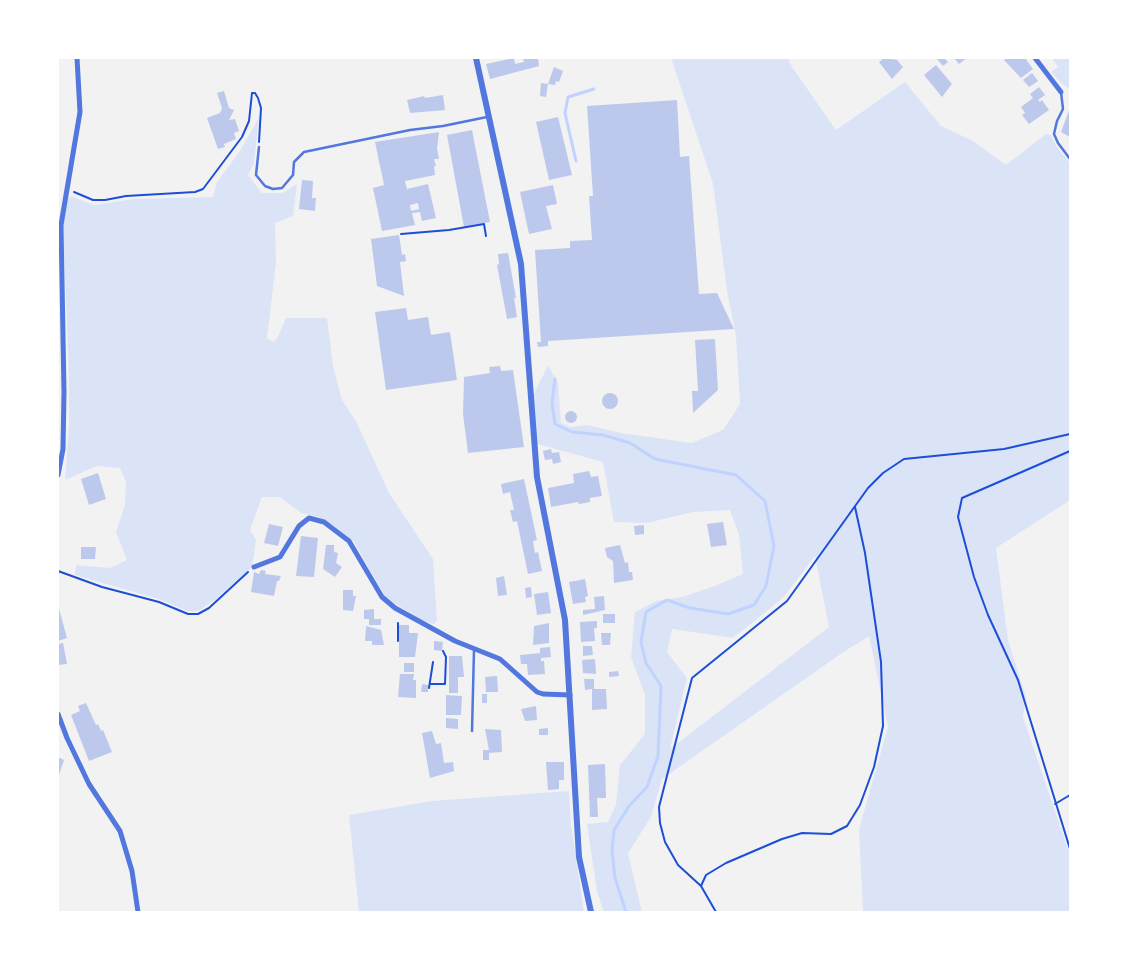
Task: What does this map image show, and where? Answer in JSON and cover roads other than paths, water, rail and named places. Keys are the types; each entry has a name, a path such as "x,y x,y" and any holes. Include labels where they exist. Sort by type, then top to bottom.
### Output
{"street":[{"path":"58,475 63,449 64,402 61,225 80,112 77,58"},
{"path":"476,58 487,117 505,185 521,264 537,477 565,620 579,857 590,909"},
{"path":"1035,58 1061,92"},
{"path":"254,567 280,557 299,526 309,518 324,522 349,541 382,597 395,608 455,641 505,662 537,692 570,695"},
{"path":"58,714 89,784 120,831 132,871 138,912"}],"lane":[{"path":"1061,92 1063,109 1057,121 1054,134 1070,159"},
{"path":"259,147 256,175 265,186 273,189 282,188 293,176 294,162 304,152 410,130 487,117"},
{"path":"472,731 474,648"}],"waterway":[{"path":"576,161 565,113 568,97 594,89"},
{"path":"555,379 552,403 555,424 572,432 603,435 630,443 655,459 736,475 765,501 774,546 766,586 754,605 728,614 690,608 667,600 646,612 641,642 646,663 661,686 658,756 647,787 629,806 614,830 612,851 615,878 626,912"}]}
